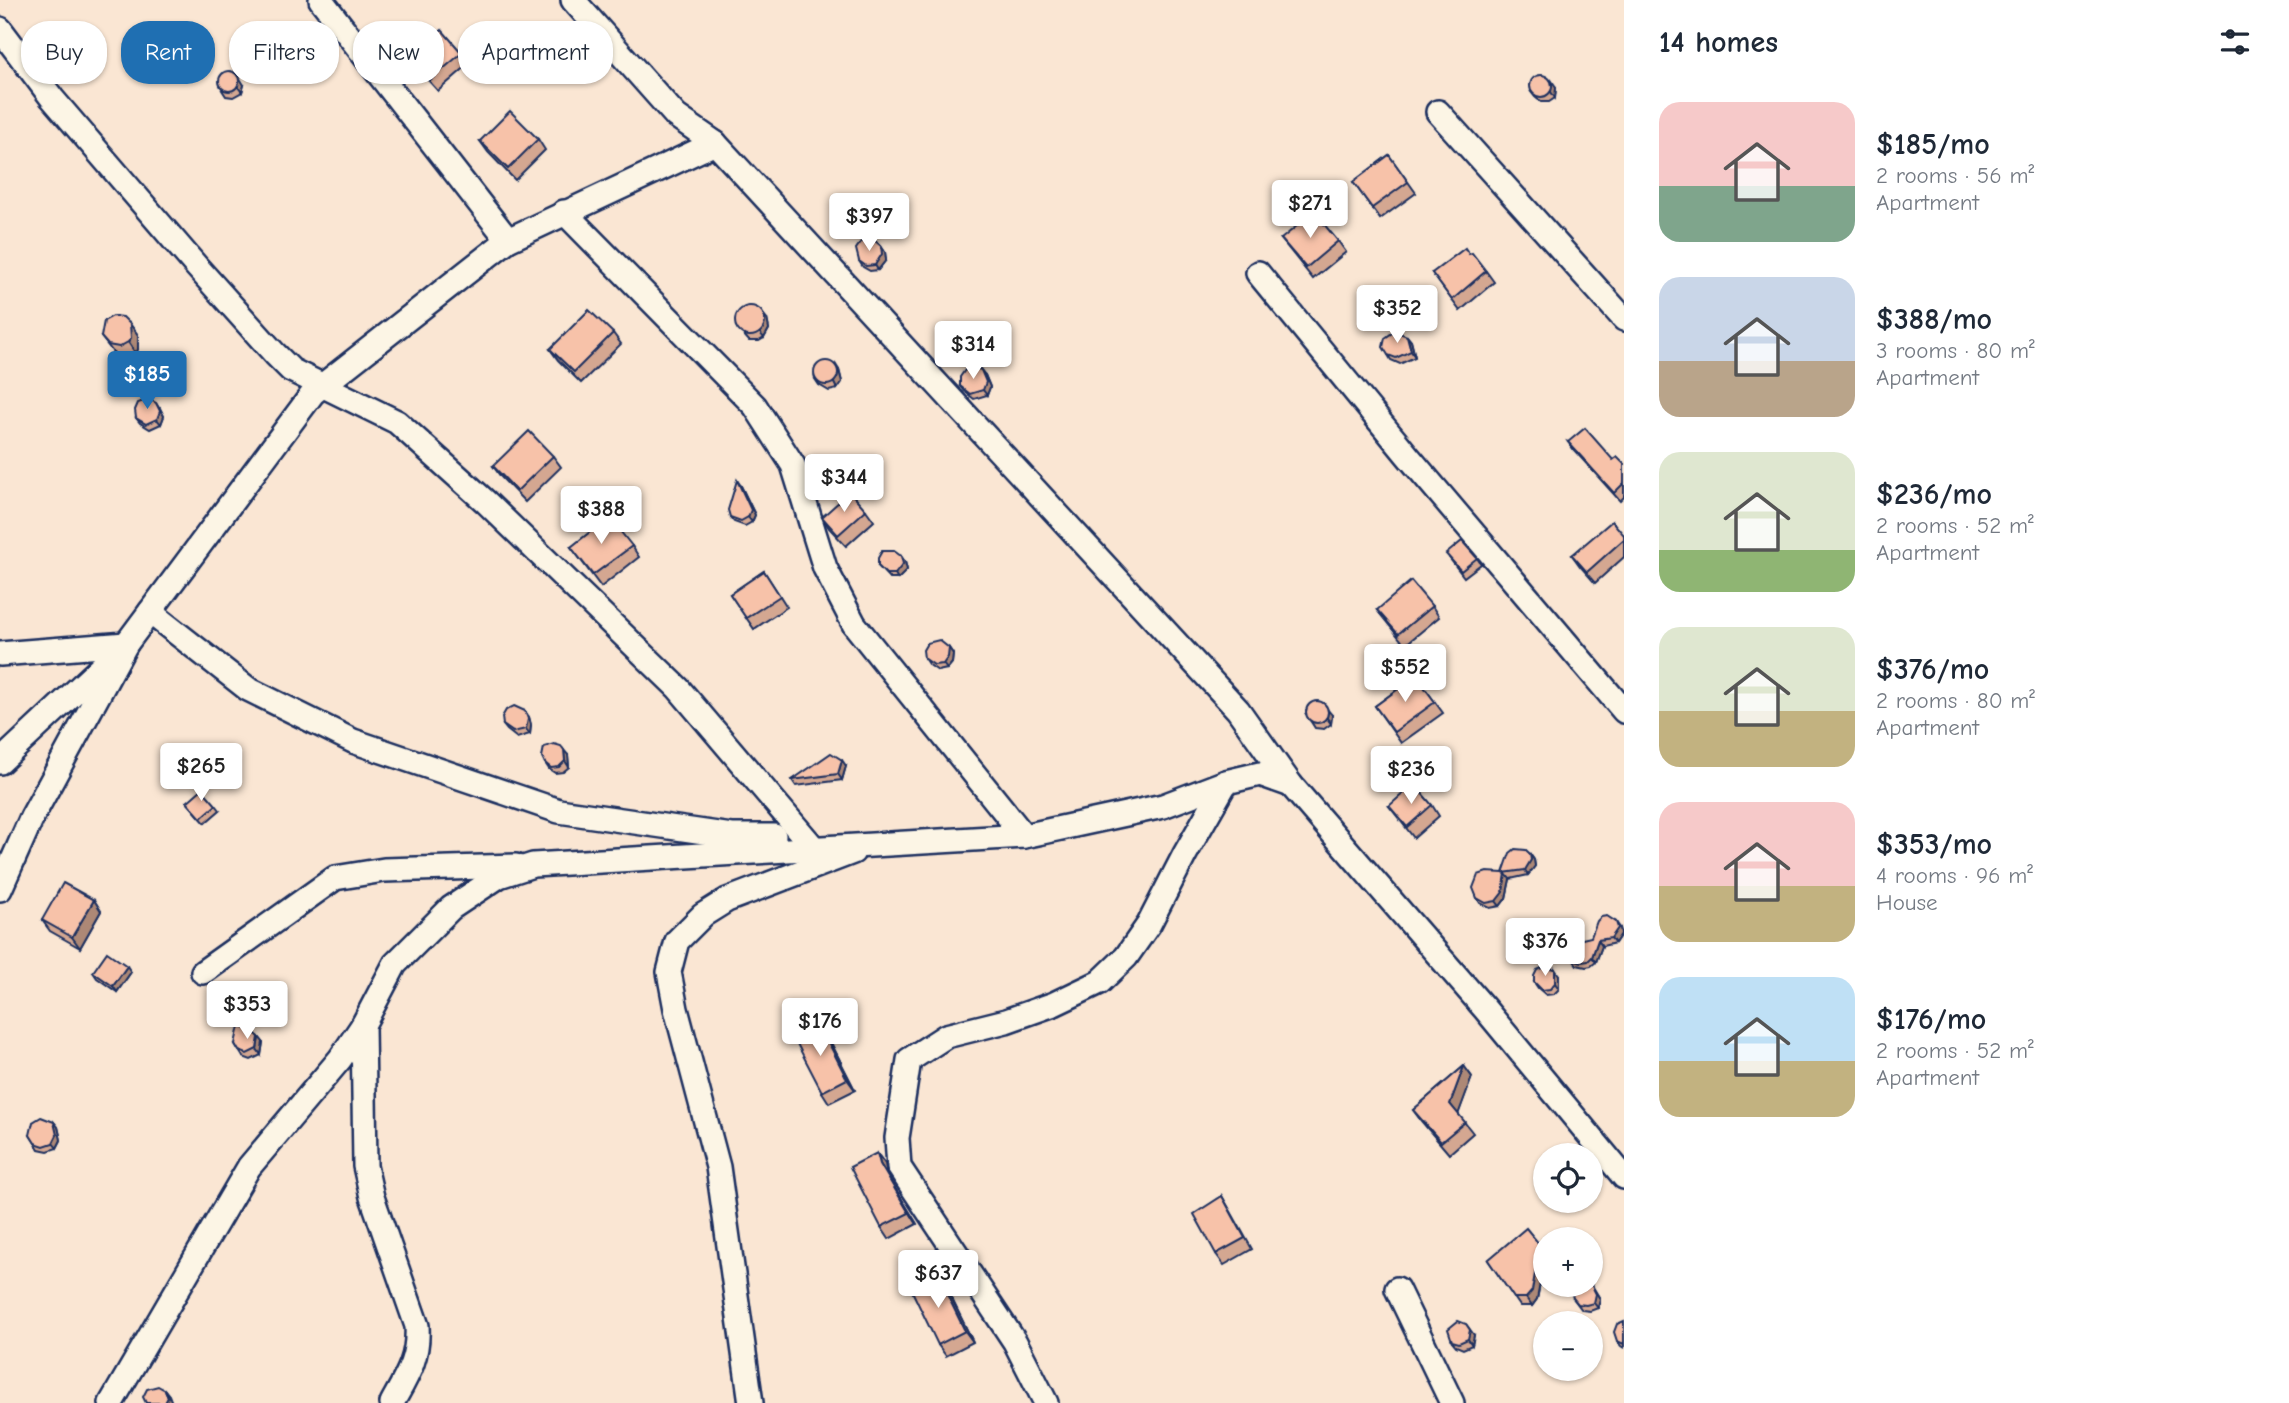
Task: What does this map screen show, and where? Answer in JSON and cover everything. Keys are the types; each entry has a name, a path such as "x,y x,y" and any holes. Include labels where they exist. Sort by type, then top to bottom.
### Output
{"street":[{"path":"321,0 508,240"},
{"path":"573,0 676,116 715,143 1238,710 1291,785 1485,1009 1624,1177"},
{"path":"0,29 61,108 197,267 291,370 397,422 486,502 678,688 808,842"},
{"path":"1438,112 1624,319"},
{"path":"0,889 32,817 126,644 313,393 508,240 715,143"},
{"path":"564,212 755,406 793,465 825,568 854,624 1024,836"},
{"path":"1258,273 1624,710"},
{"path":"150,612 248,689 354,741 559,811 732,835 808,842 873,844 1024,836 1163,806 1226,782 1261,774 1291,785"},
{"path":"0,654 126,644"},
{"path":"0,762 126,644"},
{"path":"1046,1403 1015,1342 899,1167 897,1138 909,1060 946,1036 1006,1021 1054,1004 1100,982 1126,957 1149,924 1226,782"},
{"path":"203,972 335,878 384,870 533,865 808,842"},
{"path":"751,1403 718,1167 676,1009 669,972 677,942 703,915 727,900 873,844"},
{"path":"111,1403 249,1167 340,1059 363,1025 395,964 451,908 499,876 533,865"},
{"path":"363,1025 365,1166 372,1197 416,1326 418,1344 408,1375 392,1403"},
{"path":"1397,1289 1452,1403"}],"building":[{"path":"444,32 458,48 458,56 444,68"},
{"path":"229,71 229,84 239,84 233,91 225,91 219,85 219,77"},
{"path":"1541,75 1549,78 1552,86 1549,94 1541,97 1533,94 1530,86 1533,78"},
{"path":"510,111 538,139 508,169 480,141"},
{"path":"1389,155 1408,182 1372,208 1353,182"},
{"path":"1314,212 1338,241 1306,268 1281,239"},
{"path":"874,240 881,246 882,254 875,265 866,266 859,261 856,249 861,242"},
{"path":"1465,248 1486,271 1452,300 1432,273"},
{"path":"750,306 756,307 764,315 764,327 756,335 750,336 744,335 736,327 735,321 736,315 744,307"},
{"path":"589,310 613,333 574,372 550,349"},
{"path":"113,316 123,317 130,324 131,338 119,347 108,345 101,337 104,321"},
{"path":"1395,331 1407,336 1411,351 1396,358 1388,355 1383,347 1385,338"},
{"path":"826,361 837,368 838,373 831,384 826,385 815,378 814,373 821,362"},
{"path":"973,367 981,370 986,382 983,390 970,394 960,386 960,377 965,370"},
{"path":"149,399 156,403 160,411 157,419 146,424 136,418 135,410 138,403"},
{"path":"1585,428 1613,460 1617,457 1624,464 1624,483 1614,493 1568,442"},
{"path":"529,431 553,456 517,491 493,466"},
{"path":"737,480 751,510 748,517 741,521 730,517 728,510"},
{"path":"850,492 866,510 838,535 822,517"},
{"path":"609,517 632,546 593,575 571,547"},
{"path":"1612,521 1624,535 1624,539 1587,572 1572,555"},
{"path":"1462,541 1477,558 1461,571 1446,554"},
{"path":"882,551 894,551 901,556 903,564 895,574 886,574 878,566"},
{"path":"764,571 780,596 746,618 730,594"},
{"path":"1411,581 1432,606 1398,634 1377,610"},
{"path":"939,640 949,648 948,657 943,664 934,665 924,658 923,650 927,643"},
{"path":"1416,676 1435,702 1394,732 1375,706"},
{"path":"1317,701 1325,704 1328,712 1325,720 1317,723 1309,720 1306,712 1309,704"},
{"path":"514,706 525,711 528,719 526,729 513,732 503,725 502,717 506,710"},
{"path":"554,744 564,750 565,761 559,767 551,768 542,757 544,747"},
{"path":"831,753 842,760 838,774 792,780"},
{"path":"1414,784 1432,805 1407,827 1389,806"},
{"path":"202,789 216,805 201,818 187,802"},
{"path":"1515,849 1526,850 1530,854 1531,860 1525,870 1503,873 1510,853"},
{"path":"1487,872 1506,874 1503,892 1496,901 1486,903 1477,898 1473,888 1478,875"},
{"path":"63,883 94,900 72,937 42,920"},
{"path":"1607,916 1616,922 1618,928 1611,938 1598,940 1588,961 1573,959 1573,944 1591,937 1597,921"},
{"path":"107,952 127,966 113,986 93,972"},
{"path":"1544,967 1555,969 1555,983 1550,989 1542,990 1534,982 1534,976 1537,970"},
{"path":"819,1024 847,1079 822,1092 794,1038"},
{"path":"239,1026 253,1031 259,1037 257,1049 247,1054 239,1051 235,1044"},
{"path":"1464,1066 1450,1104 1465,1122 1441,1142 1413,1110"},
{"path":"41,1117 54,1122 57,1135 53,1143 44,1146 35,1143 30,1135 33,1122"},
{"path":"877,1153 880,1164 909,1213 881,1227 850,1167"},
{"path":"1222,1196 1245,1238 1216,1254 1194,1214"},
{"path":"1526,1228 1533,1236 1532,1291 1526,1298 1514,1298 1488,1260"},
{"path":"938,1276 965,1331 938,1345 911,1289"},
{"path":"1595,1297 1594,1303 1586,1305 1578,1304 1573,1298"},
{"path":"1458,1321 1466,1324 1470,1330 1468,1339 1459,1343 1452,1341 1448,1329"},
{"path":"1624,1321 1624,1344 1617,1341 1614,1332 1617,1324"},
{"path":"158,1386 165,1390 168,1397 165,1403 146,1403 143,1397 147,1389"}]}
